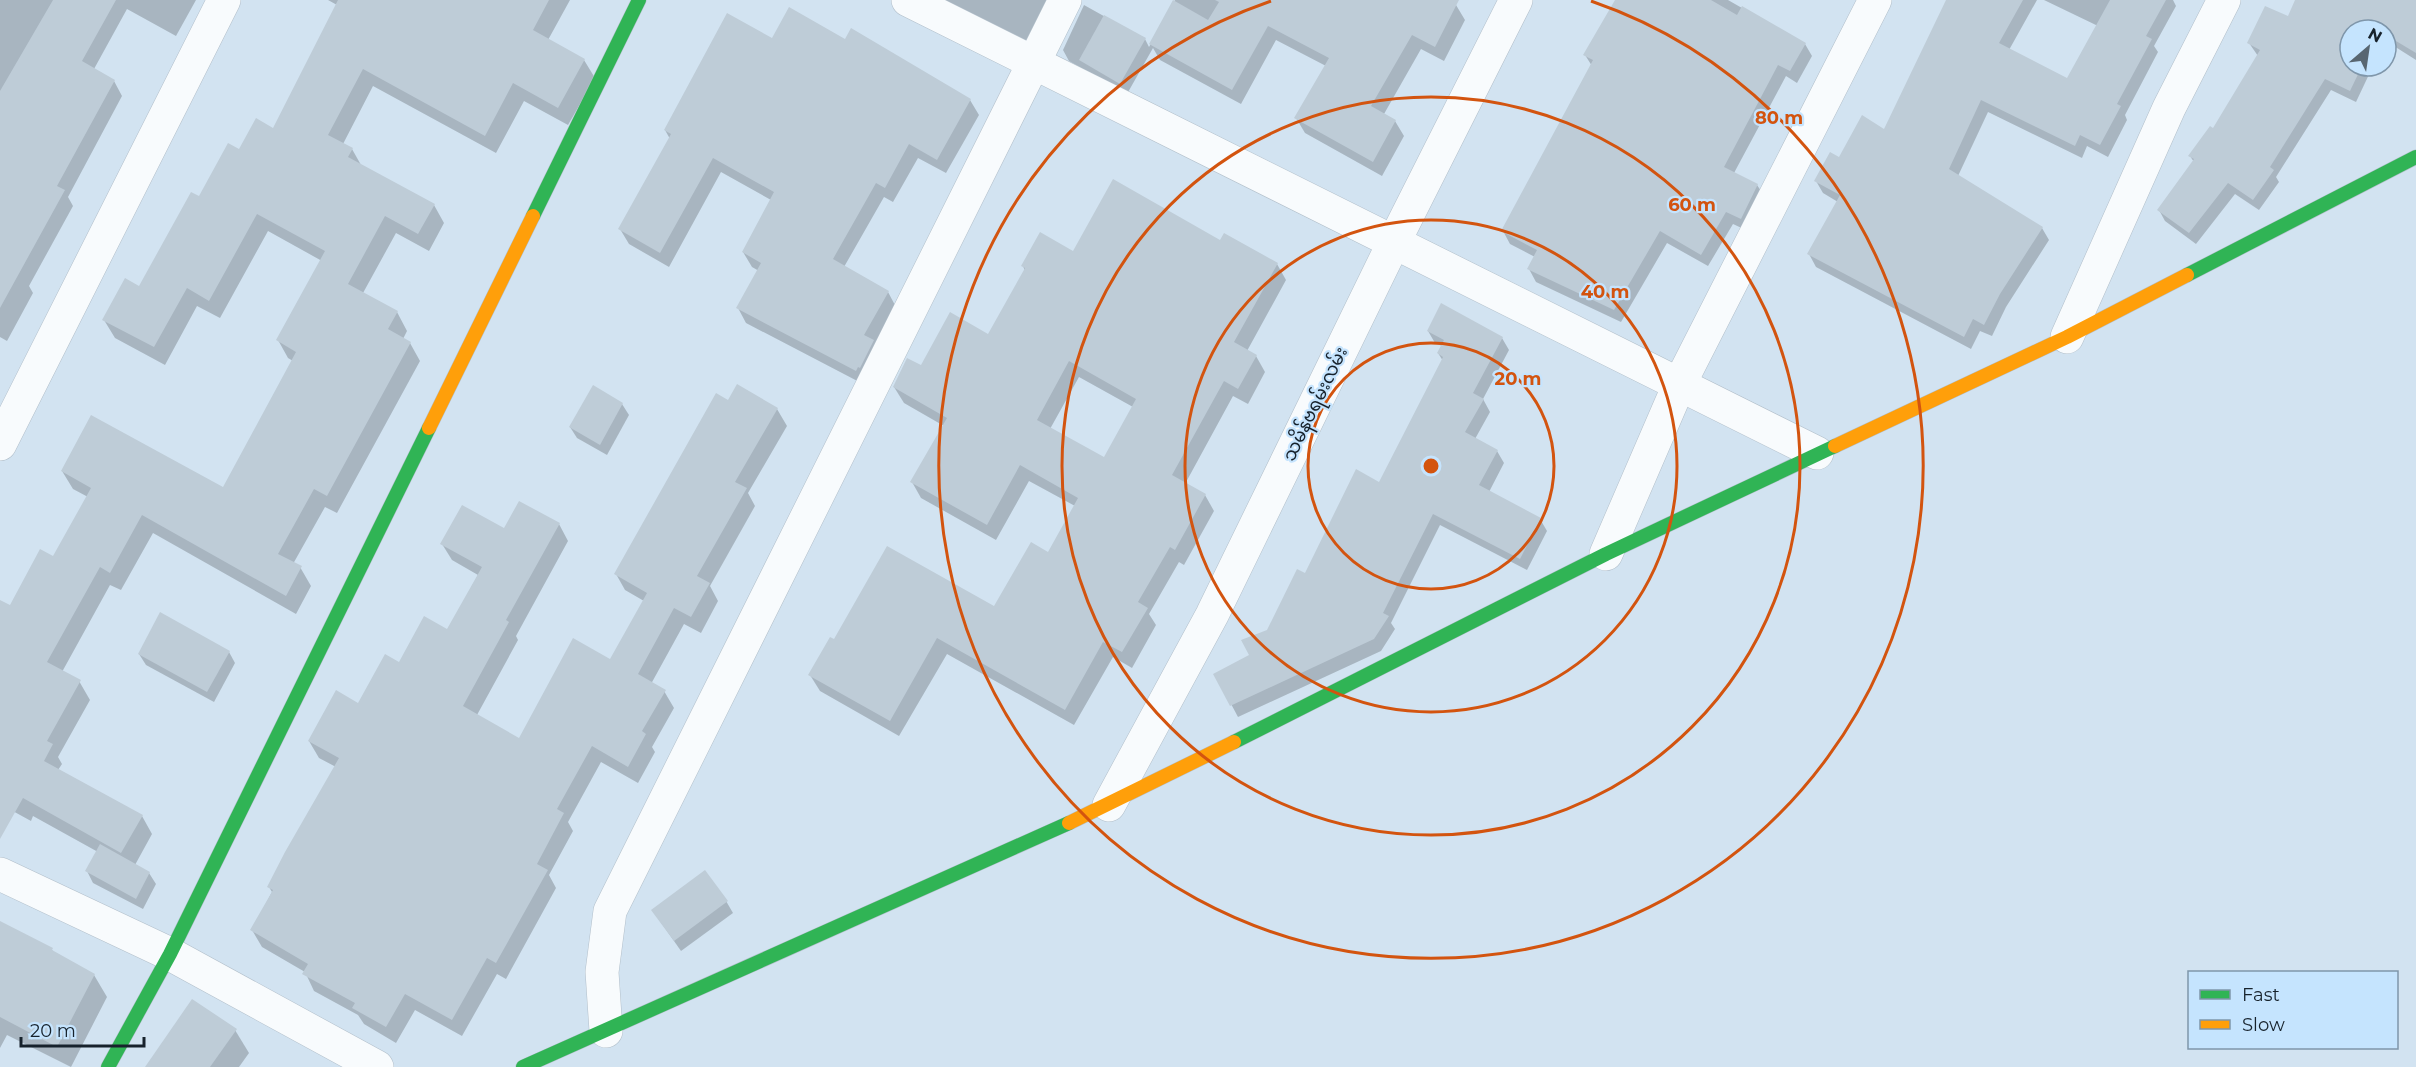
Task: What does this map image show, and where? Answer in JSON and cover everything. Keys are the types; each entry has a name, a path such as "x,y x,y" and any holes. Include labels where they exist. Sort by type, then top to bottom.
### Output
{"main road":[{"path":"108,1067 170,954 639,0"},
{"path":"523,1067 1109,806 1606,554 2067,337 2416,157"}],"street":[{"path":"0,444 224,0"},
{"path":"908,0 1817,453"},
{"path":"606,1031 602,972 610,911 1065,0"},
{"name":"သမိန်ဗရမ်းလမ်း","path":"1109,806 1212,615 1394,242 1516,0"},
{"path":"1606,554 1679,385 1875,0"},
{"path":"2067,337 2169,108 2224,0"},
{"path":"0,874 170,954 377,1067"}],"building":[{"path":"53,0 116,0 82,61 115,80 57,186 65,190 0,308 0,91"},
{"path":"338,0 549,0 533,30 585,59 558,108 513,83 485,136 363,69 328,135 353,148 348,157 435,204 418,234 385,216 348,284 398,311 388,329 411,342 327,496 314,489 278,554 302,566 286,596 142,515 110,573 100,567 47,662 81,680 47,741 53,744 44,761 143,815 121,853 23,798 0,839 0,600 10,605 40,549 53,556 91,488 61,471 91,415 223,487 296,352 276,340 325,251 257,214 209,301 187,288 154,347 102,320 125,278 139,286 191,192 199,196 228,143 239,149 256,118 273,128"},
{"path":"1173,0 1208,20 1219,2 1215,0 1459,0 1435,47 1412,35 1371,106 1396,120 1373,162 1294,118 1329,58 1268,26 1232,90 1149,44"},
{"path":"1615,0 1711,0 1737,15 1742,6 1806,43 1790,71 1778,65 1724,167 1758,184 1741,219 1726,212 1701,255 1660,231 1614,310 1527,269 1537,250 1501,231 1593,60 1583,55"},
{"path":"1946,0 2023,0 1999,43 2067,78 2110,0 2166,0 2146,36 2152,39 2117,104 2121,106 2100,145 2080,135 2075,146 1981,100 1949,169 2043,227 2000,294 1984,325 1973,319 1964,337 1807,254 1840,195 1814,181 1830,152 1839,157 1862,115 1884,129"},
{"path":"2295,0 2416,0 2416,53 2398,42 2398,18 2338,18 2338,78 2356,78 2350,91 2325,79 2270,167 2274,170 2253,200 2228,183 2189,233 2157,210 2194,159 2188,156 2210,126 2213,128 2260,50 2247,43 2265,6 2288,16"},
{"path":"789,7 845,39 851,28 971,99 937,160 909,144 885,188 876,183 833,259 889,291 864,335 874,340 860,368 858,367 856,371 736,308 761,263 742,252 774,192 713,158 660,253 618,229 671,134 664,130 727,13 772,38"},
{"path":"1104,15 1146,38 1120,84 1079,60"},
{"path":"1113,179 1220,240 1224,233 1278,263 1234,342 1257,355 1238,389 1224,381 1172,475 1206,494 1175,550 1170,547 1138,602 1148,608 1122,652 1103,642 1065,710 937,638 890,721 808,675 830,637 834,639 887,546 994,606 1031,542 1048,552 1078,498 1020,465 987,525 910,482 947,418 893,387 907,358 921,365 950,312 988,334 1025,268 1021,266 1040,232 1073,251","holes":["1069,361 1136,399 1104,457 1037,420"]},
{"path":"1441,303 1503,337 1473,393 1484,399 1465,432 1498,450 1479,485 1541,518 1520,559 1433,514 1383,613 1389,616 1374,639 1230,706 1213,674 1249,655 1241,640 1267,630 1297,569 1305,573 1356,469 1379,482 1443,357 1437,353 1444,340 1427,331"},
{"path":"737,384 778,408 735,482 747,488 697,576 710,583 691,617 674,608 638,674 666,690 642,731 646,734 628,767 592,746 557,809 564,813 537,864 548,870 496,963 487,958 452,1020 405,994 386,1027 352,1008 355,1003 302,974 308,964 250,930 273,890 267,887 285,852 339,758 308,741 336,690 358,703 385,654 399,662 424,616 447,629 482,567 440,544 462,505 504,528 519,501 560,523 506,620 509,622 463,706 519,738 573,638 610,659 647,593 614,574 716,393 728,400"},
{"path":"593,385 623,403 600,445 569,427"},
{"path":"160,612 230,651 207,692 138,654"},
{"path":"100,844 150,872 136,899 85,871"},
{"path":"705,870 728,901 674,941 651,910"},
{"path":"0,921 53,948 52,950 95,974 57,1047 0,1017"},
{"path":"192,999 237,1029 210,1067 145,1067"}],"traffic: fast":[{"path":"533,216 639,0"},
{"path":"2187,275 2416,157"},
{"path":"108,1067 170,954 429,428"},
{"path":"1234,742 1606,554 1835,446"},
{"path":"523,1067 1069,823"}],"traffic: slow":[{"path":"429,428 533,216"},
{"path":"1835,446 2067,337 2187,275"},
{"path":"1069,823 1234,742"}]}
